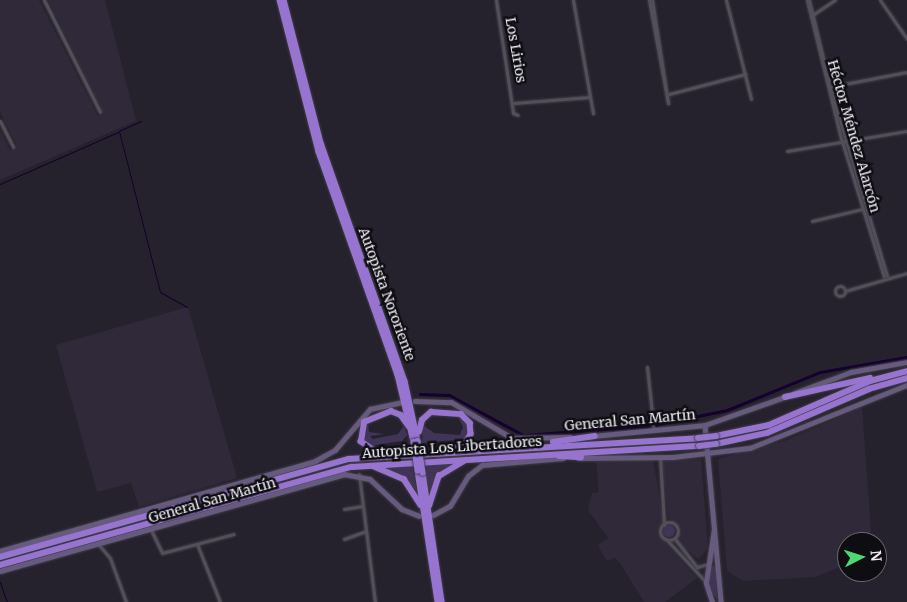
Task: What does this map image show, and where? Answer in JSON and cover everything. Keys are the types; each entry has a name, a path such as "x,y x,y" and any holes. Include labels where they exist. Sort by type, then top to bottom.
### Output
{"highway":[{"name":"Autopista Nororiente","path":"280,0 316,144 398,375 412,433 416,442"},
{"name":"Autopista Nororiente","path":"284,0 315,126 405,381 420,472 422,514 438,602"},
{"name":"Autopista Los Libertadores","path":"0,557 326,464 383,455 716,436 769,425 894,374 907,371"},
{"path":"785,397 894,374"},
{"name":"Autopista Los Libertadores","path":"2,567 361,465 716,444 772,432 869,390 907,378"},
{"path":"383,455 361,442 360,431 366,420 395,412 405,418 412,433"},
{"path":"416,442 420,424 426,415 459,413 469,421 470,436 463,445 447,451"},
{"path":"530,446 595,436"},
{"path":"529,454 580,458"},
{"path":"431,517 432,492 440,476 454,464 480,457"},
{"path":"361,465 401,476 422,514"},
{"name":"Autopista Nororiente","path":"420,472 431,517 442,602"}],"street":[{"path":"44,0 100,112"},
{"name":"Los Lirios","path":"496,0 515,110"},
{"path":"573,0 592,107"},
{"path":"651,0 667,96 745,74"},
{"path":"726,0 750,93"},
{"name":"Héctor Méndez Alarcón","path":"808,0 828,87 885,277"},
{"path":"812,15 835,0"},
{"path":"880,0 907,39"},
{"path":"828,87 907,72"},
{"name":"Los Lirios","path":"514,103 590,97"},
{"path":"0,121 13,147"},
{"path":"793,150 907,131"},
{"path":"818,220 864,208"},
{"path":"845,291 885,277 907,273"},
{"name":"General San Martín","path":"415,401 448,401 516,439 654,432 705,425 851,372 907,362"},
{"path":"647,367 654,432"},
{"path":"431,517 450,506 468,476 482,465 580,458 658,458 708,454 756,446 907,386"},
{"name":"General San Martín","path":"0,550 115,520 324,458 370,409 402,402"},
{"path":"658,458 665,517 661,533 706,583 712,600 721,600 705,425"},
{"path":"359,474 375,482 402,510 422,514"},
{"path":"359,474 375,602"},
{"name":"General San Martín","path":"2,567 151,530 324,479 359,474"},
{"path":"344,509 363,506"},
{"path":"665,517 677,528 676,546 697,567 708,564 719,568"},
{"path":"664,525 670,523"},
{"path":"706,583 714,525"},
{"path":"151,530 161,553 234,534"},
{"path":"344,539 366,531"},
{"path":"666,540 675,537"},
{"path":"99,544 110,558 126,602"},
{"path":"197,544 220,602"}],"shaded area":[{"path":"0,0 39,0 98,116 103,113 48,0 105,0 136,121 0,180 0,130 10,150 17,146 0,112"},
{"path":"188,307 237,478 139,507 131,483 97,492 56,345"},
{"path":"862,407 871,531 837,532 837,568 815,577 743,581 727,570 718,459 787,440"},
{"path":"458,417 468,425 465,439 422,443 423,425 434,433 460,435 463,427"},
{"path":"368,423 369,432 384,434 370,436 373,439 398,434 404,426 407,435 402,441 369,446 364,443"},
{"path":"653,459 663,518 660,536 697,578 665,602 644,602 620,563 615,558 607,561 598,545 608,538 588,510 592,493 599,492 596,462"},
{"path":"701,459 708,549 698,559 678,542 680,528 668,518 662,460"},
{"path":"462,461 439,473 428,496 424,463"},
{"path":"412,465 417,491 402,475 379,466"},
{"path":"667,525 671,525 675,531 671,537 667,537 663,533 663,529"},
{"path":"716,567 717,599 708,587 709,568"}],"waterway":[{"path":"141,121 119,131 160,292 187,307"},
{"path":"0,184 118,132"},
{"path":"420,394 449,395 523,435 648,426 727,410 820,372 907,357"},
{"path":"0,582 7,602"}]}
